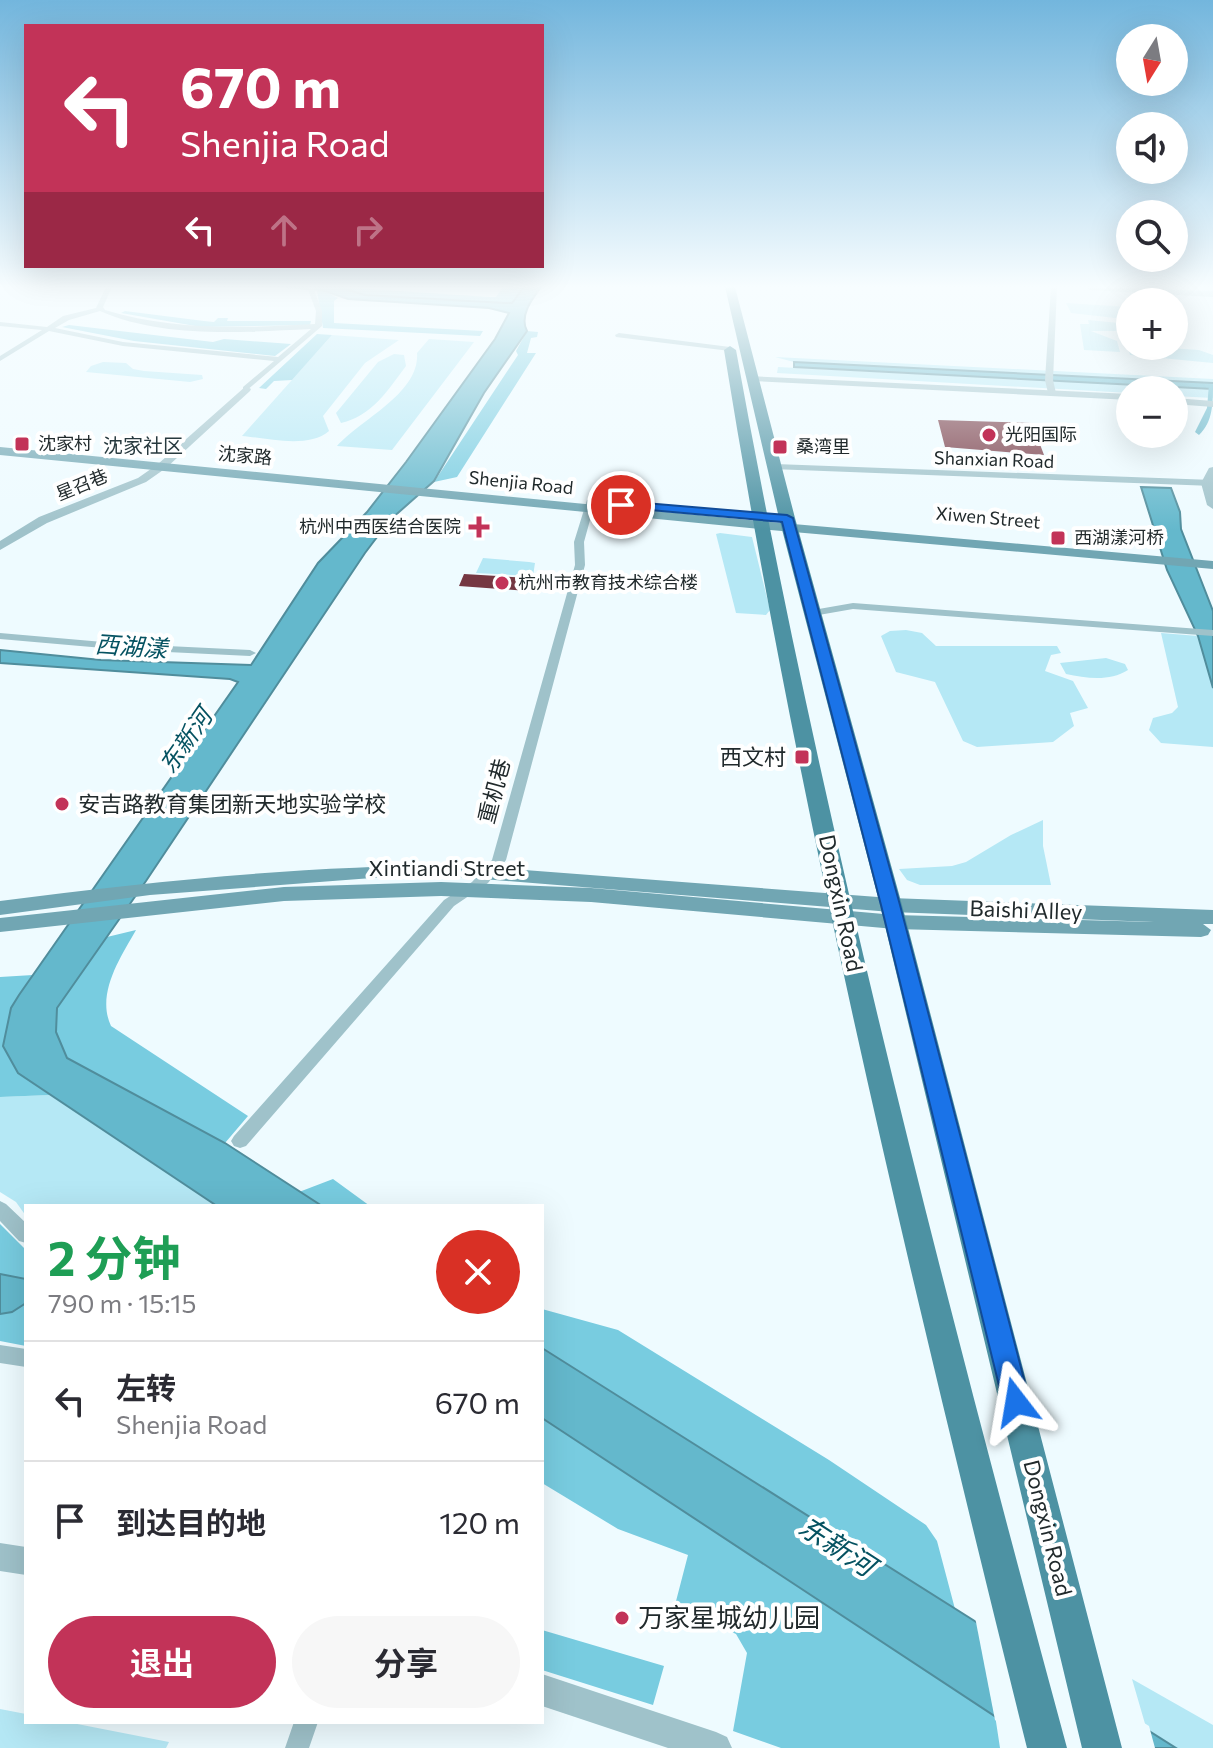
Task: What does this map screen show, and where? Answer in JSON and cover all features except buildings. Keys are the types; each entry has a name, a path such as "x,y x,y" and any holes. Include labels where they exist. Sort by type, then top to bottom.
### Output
{"main road":[{"name":"Dongxin Road","path":"733,369 760,521 842,908 946,1358 1047,1748"},
{"name":"Dongxin Road","path":"750,369 893,914 1102,1748"},
{"name":"沈家路","path":"0,449 441,490"},
{"name":"Shenjia Road","path":"441,490 760,521"},
{"name":"Xiwen Street","path":"760,521 1195,558 1213,555"},
{"name":"Xiwen Street","path":"1195,558 1213,565"},
{"name":"Xintiandi Street","path":"0,925 150,888 372,872 491,873 842,908"},
{"name":"Xintiandi Street","path":"0,908 134,909 284,894 472,890 842,908"},
{"name":"Baishi Alley","path":"842,908 893,914 1213,930"},
{"name":"Baishi Alley","path":"893,914 1213,917"}],"street":[{"path":"246,389 268,369"},
{"path":"1052,369 1049,380 1052,393"},
{"path":"752,378 1116,396"},
{"name":"星召巷","path":"0,546 43,520 94,502 165,464 246,389"},
{"path":"1188,402 1213,404"},
{"name":"Shanxian Road","path":"775,467 1210,483"},
{"path":"1213,470 1210,483 1213,505"},
{"name":"重机巷","path":"240,1141 449,903 472,890 491,873 499,860 580,565 579,542 588,505"},
{"path":"813,613 853,606 1213,633"},
{"path":"0,636 126,647 250,653"},
{"path":"0,1209 24,1233"},
{"path":"0,1354 24,1358"},
{"path":"0,1557 24,1561"},
{"path":"544,1691 716,1748"},
{"path":"297,1748 305,1724"}],"shaded area":[{"path":"89,369 133,369 202,375 203,379 190,382 86,372"},
{"path":"280,369 302,369 292,380 274,381 266,389 259,388"},
{"path":"302,369 361,369 323,416 329,431 310,440 299,441 242,436"},
{"path":"373,369 404,369 378,401 362,415 341,423 336,413"},
{"path":"414,369 454,369 392,450 337,446 387,404 409,381"},
{"path":"509,369 526,369 457,477 434,482"},
{"path":"778,369 809,369 1116,384 1116,392 777,373"},
{"path":"925,369 1005,369 1153,376 1116,378"},
{"path":"1188,378 1213,379 1213,383 1188,382"},
{"path":"1188,388 1213,389 1213,398 1188,397"},
{"path":"716,534 752,537 770,610 766,615 736,613"},
{"path":"483,558 535,563 533,576 476,573"},
{"path":"890,631 922,633 936,646 1057,646 1061,653 1051,655 1045,671 1073,681 1088,708 1070,713 1074,726 1053,742 977,747 963,741 935,682 896,672 881,636"},
{"path":"1161,633 1198,636 1213,688 1213,747 1161,743 1149,730 1153,718 1172,713 1178,707"},
{"path":"1106,658 1125,664 1128,670 1105,678 1089,678 1066,674 1060,663"},
{"path":"1043,820 1043,846 1051,885 920,885 907,880 899,869 952,866 966,862"},
{"path":"136,930 117,964 108,989 107,1014 111,1026 248,1116 225,1143 67,1058 56,1032 57,1008 107,937"},
{"path":"33,975 11,1008 3,1046 18,1073 50,1095 0,1097 0,977"},
{"path":"50,1095 214,1204 24,1204 24,1213 16,1202 0,1192 0,1097"},
{"path":"333,1179 367,1204 319,1204 299,1192"},
{"path":"0,1224 24,1248 24,1279 0,1274"},
{"path":"24,1304 24,1346 0,1341 0,1314 12,1312"},
{"path":"544,1310 618,1330 829,1460 926,1525 937,1541 955,1609 544,1349"},
{"path":"544,1419 995,1715 1000,1748 781,1748 733,1731 747,1653 736,1634 675,1605 688,1555 618,1529 544,1484"},
{"path":"544,1631 664,1666 653,1705 544,1671"},
{"path":"1132,1679 1213,1725 1213,1748 1170,1748 1148,1734"},
{"path":"0,1709 24,1714 24,1724 77,1724 169,1742 166,1748 0,1748"}],"water":[{"path":"474,369 501,369 434,481 390,520 365,553 146,881 57,1008 56,1032 67,1058 225,1143 319,1204 214,1204 18,1073 3,1046 11,1008 19,995 238,682 0,663 0,650 101,660 251,665 318,563 367,512"},
{"path":"824,369 925,369 1116,378 1116,384"},
{"path":"1188,382 1213,383 1213,389 1188,388"},
{"path":"1141,487 1171,488 1180,512 1181,529 1213,611 1213,688 1198,636 1167,570"},
{"path":"0,1274 24,1279 24,1304 12,1312 0,1314"},
{"name":"东新河","path":"544,1349 1176,1748 1043,1748 544,1419"}],"pier":[{"path":"975,1617 1149,1726 1155,1748 1036,1748 995,1720"}],"waterway":[{"path":"1199,432 1211,408 1212,386"}],"place":[{"name":"光阳国际","path":"989,435"},
{"name":"沈家村","path":"22,444"},
{"name":"桑湾里","path":"780,447"},
{"name":"杭州中西医结合医院","path":"479,527"},
{"name":"西湖漾河桥","path":"1058,538"},
{"name":"杭州市教育技术综合楼","path":"502,583"},
{"name":"西文村","path":"802,757"},
{"name":"安吉路教育集团新天地实验学校","path":"62,804"},
{"name":"万家星城幼儿园","path":"622,1618"}],"district":[{"name":"沈家社区","path":"143,446"}],"route":[{"path":"621,505 787,518 891,905 1016,1402"}],"water label":[{"name":"西湖漾","path":"131,647"}]}
